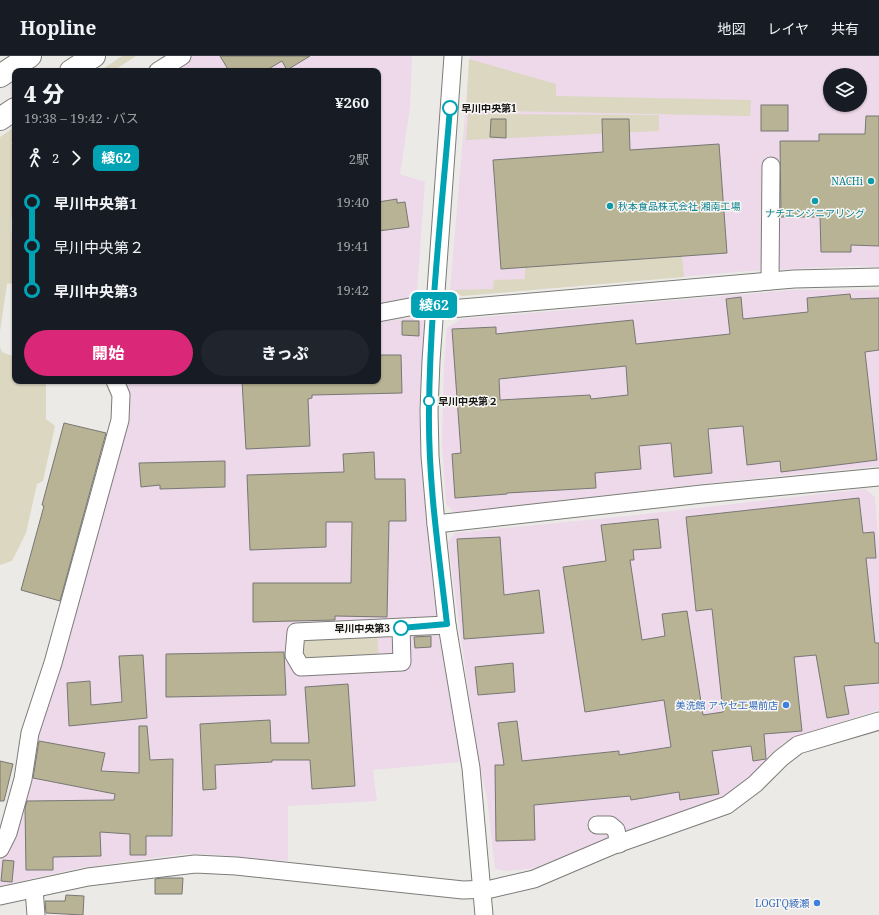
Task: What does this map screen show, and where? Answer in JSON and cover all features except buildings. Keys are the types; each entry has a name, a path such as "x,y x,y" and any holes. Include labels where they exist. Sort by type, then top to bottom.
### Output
{"highway":[{"path":"0,76 30,56"},
{"path":"76,68 94,56"},
{"path":"0,119 12,111"}],"street":[{"path":"163,68 182,56"},
{"path":"453,56 434,307 429,410 430,456 447,624 471,768 484,915"},
{"path":"770,281 771,166"},
{"path":"381,312 420,305 450,309 770,281 879,277"},
{"path":"0,849 8,833 19,792 30,733 53,664 120,420 121,395 116,384"},
{"path":"436,524 702,494 879,477"},
{"path":"401,628 402,662 301,666 294,655 296,632 401,628 447,624"},
{"path":"0,896 88,877 181,865 210,864 463,890 501,888 534,879 619,844 727,805 755,784 781,758 798,745 879,721"},
{"path":"597,825 610,825 616,830 619,844"},
{"path":"34,889 36,915"}],"shaded area":[{"path":"122,56 136,56 118,68 104,68"},
{"path":"192,56 412,56 410,107 400,174 425,182 417,290 411,297 381,302 381,68 174,68"},
{"path":"470,56 879,56 879,267 854,266 749,271 462,296 450,290"},
{"path":"469,59 556,84 556,96 751,100 750,116 466,110"},
{"path":"468,114 659,115 659,131 466,140"},
{"path":"12,129 12,142 10,144 12,144 12,283 7,284 0,331 0,137"},
{"path":"682,256 684,277 462,296 450,290 493,289 494,280 525,279 525,267"},
{"path":"792,290 879,290 879,466 701,484 455,513 446,504 442,445 444,365 447,328 461,319"},
{"path":"428,316 419,406 426,521 438,625 460,762 373,770 377,801 288,806 288,861 205,854 183,854 79,868 0,886 0,861 13,835 34,733 126,420 125,384 381,384 381,322"},
{"path":"0,347 2,352 12,356 12,384 46,384 46,419 55,426 43,481 37,484 26,533 12,561 0,565"},
{"path":"865,489 875,497 879,548 879,710 795,737 783,743 769,756 751,777 732,792 698,808 612,838 537,868 507,871 495,869 487,797 471,710 448,542 455,533 627,516"},
{"path":"377,633 379,659 308,662 302,655 303,638"}],"bus line":[{"name":"綾62","path":"401,628 447,624 431,470 429,410 434,307 450,108"}],"place":[{"name":"早川中央第1","path":"450,108"},
{"name":"NACHi","path":"871,181"},
{"name":"ナチエンジニアリング","path":"815,201"},
{"name":"秋本食品株式会社 湘南工場","path":"610,206"},
{"name":"早川中央第２","path":"429,401"},
{"name":"早川中央第3","path":"401,628"},
{"name":"美洗館 アヤセ工場前店","path":"786,705"},
{"name":"LOGI'Q綾瀬","path":"817,903"}]}
